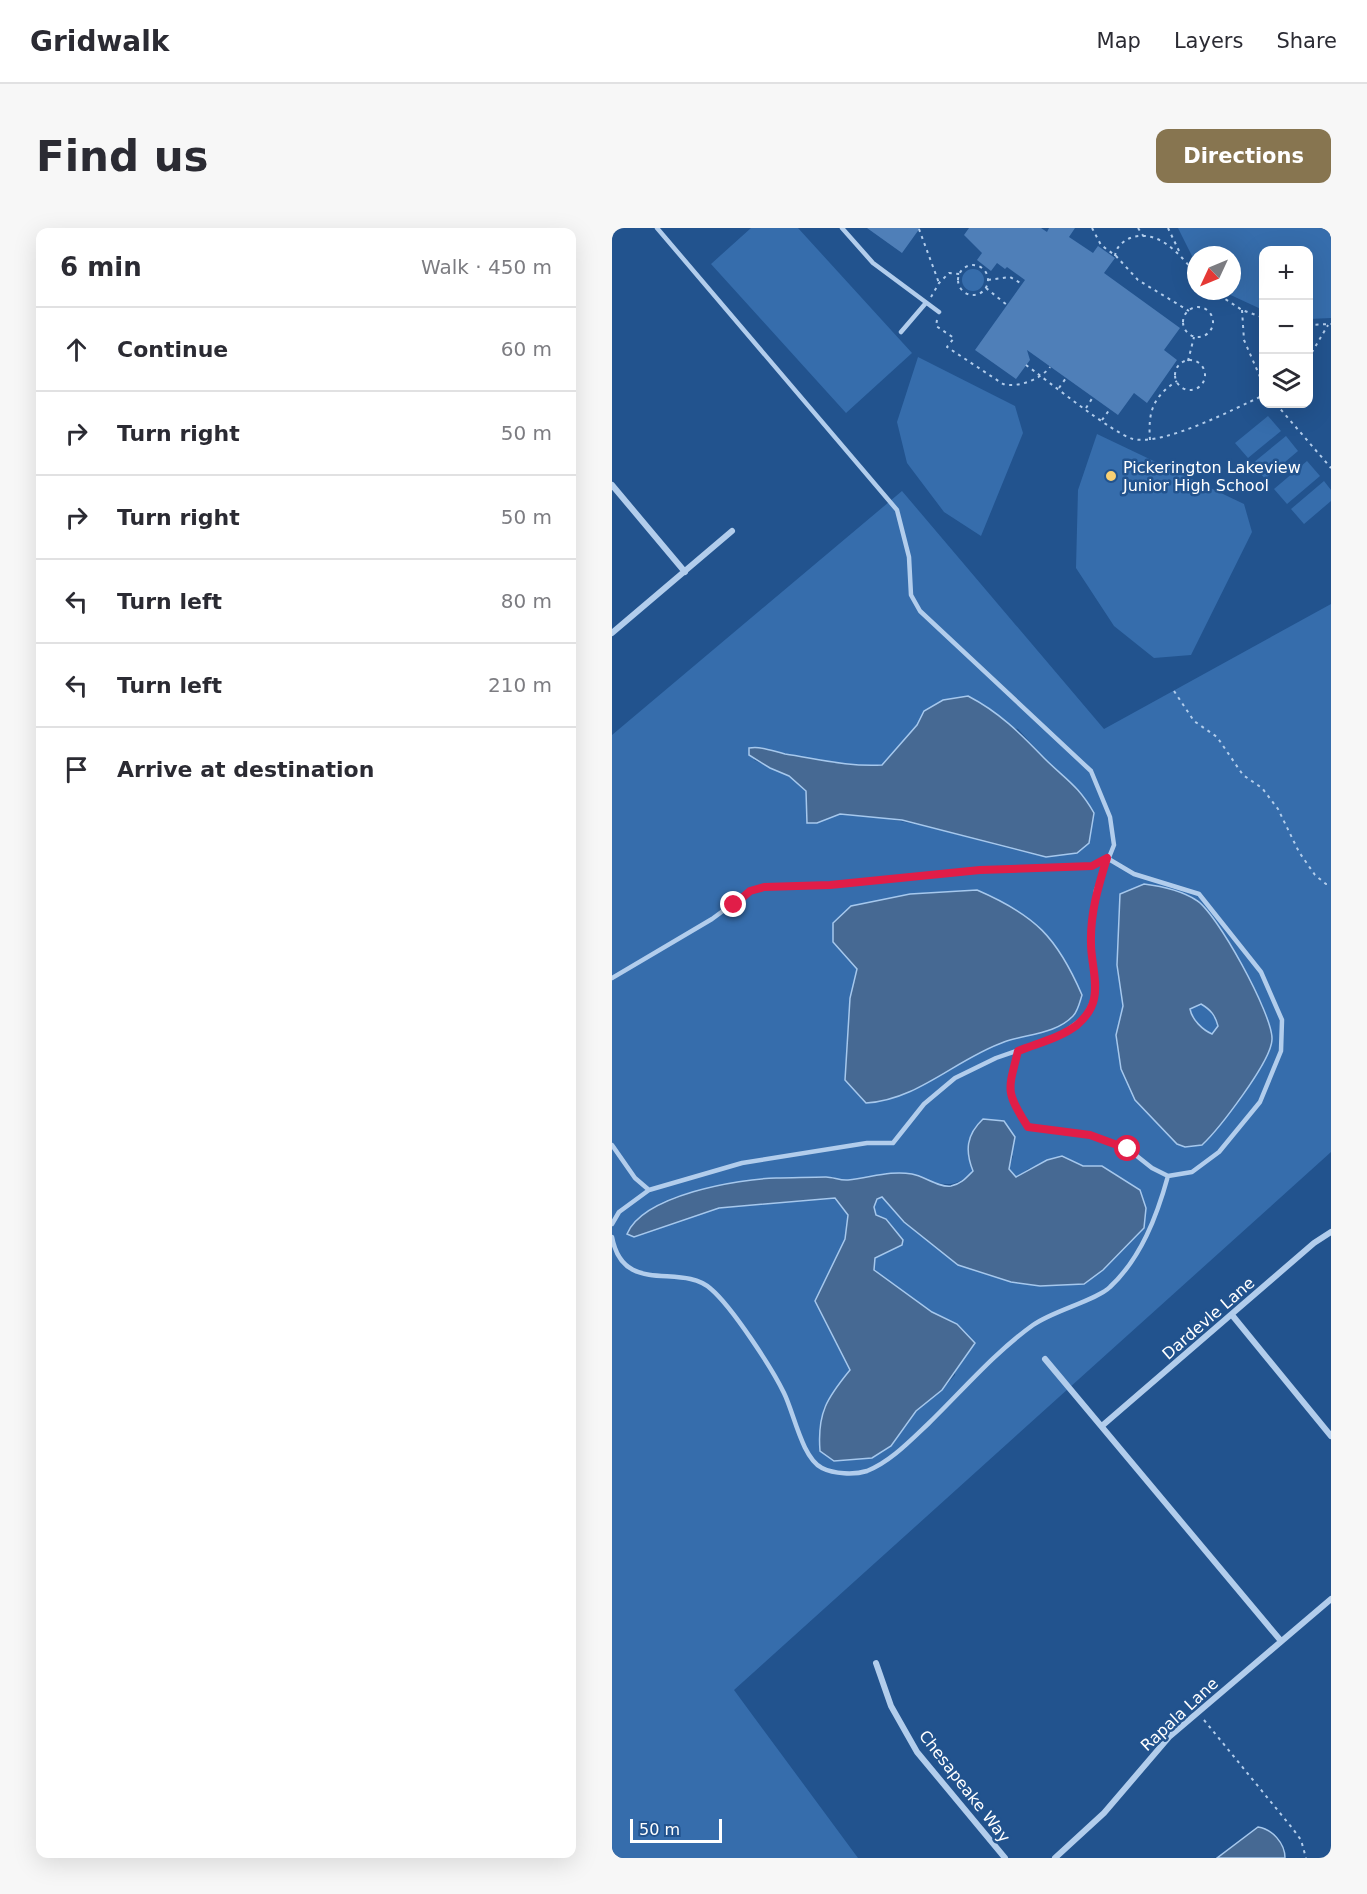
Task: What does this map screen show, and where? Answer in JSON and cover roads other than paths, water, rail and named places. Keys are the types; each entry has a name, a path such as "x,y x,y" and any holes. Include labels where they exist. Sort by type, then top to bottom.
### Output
{"street":[{"path":"612,485 685,572"},
{"path":"612,633 732,531"},
{"name":"Dardevle Lane","path":"1103,1425 1331,1232"},
{"path":"1232,1315 1331,1436"},
{"path":"1045,1359 1103,1425 1281,1641"},
{"name":"Rapala Lane","path":"1055,1858 1104,1813 1169,1737 1331,1599"},
{"name":"Chesapeake Way","path":"876,1664 891,1706 917,1752 1005,1858"}],"lane":[{"path":"612,1224 619,1212 649,1190 742,1163 867,1143 893,1143 940,1089 976,1067 1059,1036 1076,1026 1092,1007 1095,996 1091,944 1092,919 1096,890 1114,845 1110,817 1091,771 920,611 910,595 909,557 897,510 657,228"},
{"path":"842,228 873,263 925,304 939,312"},
{"path":"901,332 925,304"},
{"path":"612,978 712,920 750,891 764,887 830,885 980,870 1092,866 1107,858"},
{"path":"1018,1051 1009,1088 1015,1107 1028,1127 1090,1135 1128,1149 1152,1168 1168,1176 1192,1172 1219,1152 1260,1102 1281,1051 1282,1020 1261,972 1199,894 1134,874 1107,858"},
{"path":"612,1145 635,1178 649,1190"},
{"path":"612,1237 614,1246 625,1264 640,1274 697,1280 711,1289 754,1346 784,1392 807,1454 820,1467 836,1473 866,1471 903,1448 1007,1344 1036,1322 1109,1289 1139,1252 1160,1208 1168,1176"}],"place":[{"name":"Pickerington Lakeview Junior High School","path":"1111,476"}]}
